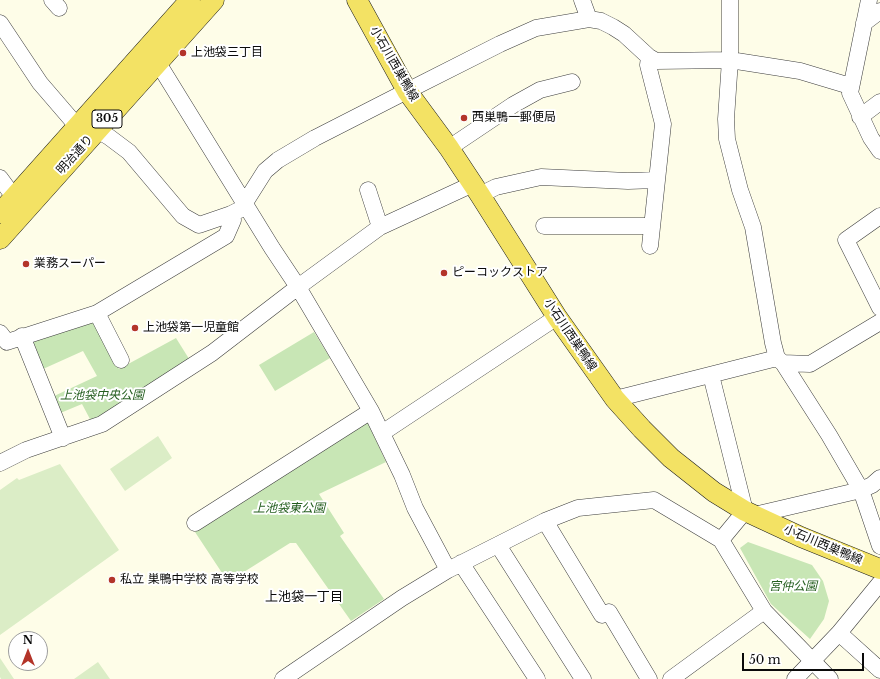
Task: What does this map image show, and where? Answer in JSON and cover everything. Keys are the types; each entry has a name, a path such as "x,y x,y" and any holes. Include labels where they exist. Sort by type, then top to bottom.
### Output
{"main road":[{"name":"明治通り","path":"0,213 190,0"},
{"name":"明治通り","path":"0,239 214,0"},
{"name":"小石川西巣鴨線","path":"357,0 407,90 477,190 557,317 615,399 642,430 671,458 714,492 749,513 801,537 880,569"}],"street":[{"path":"582,0 589,19"},
{"path":"730,0 730,60 726,119 727,139 740,190 753,227 773,343 780,361 830,435 861,490 880,546"},
{"path":"869,0 850,86 850,93 870,138 880,151"},
{"path":"864,23 880,11"},
{"path":"97,130 109,136 129,152 183,216 199,225 241,209 265,171 278,160 315,138 407,90 536,28 589,19 602,21 624,34 649,57 656,61 730,60 800,71 850,86"},
{"path":"0,23 40,83 77,126"},
{"path":"649,57 648,65 663,124 650,246"},
{"path":"158,63 272,248 298,287 371,410 402,475 415,508 455,567 537,679"},
{"path":"449,148 513,105 540,90 572,82"},
{"path":"860,116 880,102"},
{"path":"0,463 26,450 102,424 212,353 380,227 477,190 541,177 628,181 657,180"},
{"path":"0,178 14,197"},
{"path":"368,190 380,227"},
{"path":"63,438 7,339 97,313 226,236 233,220 231,214"},
{"path":"880,216 846,240 880,308"},
{"path":"544,226 651,226"},
{"path":"97,313 121,360"},
{"path":"382,433 557,317"},
{"path":"615,399 711,375 780,361 810,364 880,322"},
{"path":"711,375 749,513"},
{"path":"195,523 371,410"},
{"path":"721,540 749,513 861,490 872,485 880,478"},
{"path":"283,679 402,598 455,567 545,521 578,508 654,500 721,540 764,611 830,679"},
{"path":"545,521 602,615 609,612 649,679"},
{"path":"498,545 583,679"},
{"path":"795,679 839,633 880,583"},
{"path":"671,679 764,611"},
{"path":"839,633 880,670"}],"green space":[{"name":"上池袋中央公園","path":"92,317 119,369 176,338 191,362 91,421 82,404 58,414 52,397 97,376 83,351 43,369 32,340"},
{"path":"314,332 330,358 275,391 259,365"},
{"name":"上池袋東公園","path":"367,421 386,462 319,494 344,533 340,536 384,599 351,621 296,543 290,543 228,582 195,532 293,467"},
{"path":"158,436 172,458 125,491 110,469"},
{"path":"60,464 119,550 0,635 0,490 17,478 19,480"},
{"name":"宮仲公園","path":"748,542 812,565 823,581 829,601 824,619 810,639 771,604 740,548"},
{"path":"0,658 14,679 1,679"},
{"path":"98,662 110,679 74,679"}],"place":[{"name":"上池袋三丁目","path":"183,53"},
{"name":"西巣鴨一郵便局","path":"464,118"},
{"name":"業務スーパー","path":"26,264"},
{"name":"ピーコックストア","path":"444,273"},
{"name":"上池袋第一児童館","path":"135,328"},
{"name":"私立 巣鴨中学校 高等学校","path":"112,580"}],"district":[{"name":"上池袋一丁目","path":"304,597"}]}
